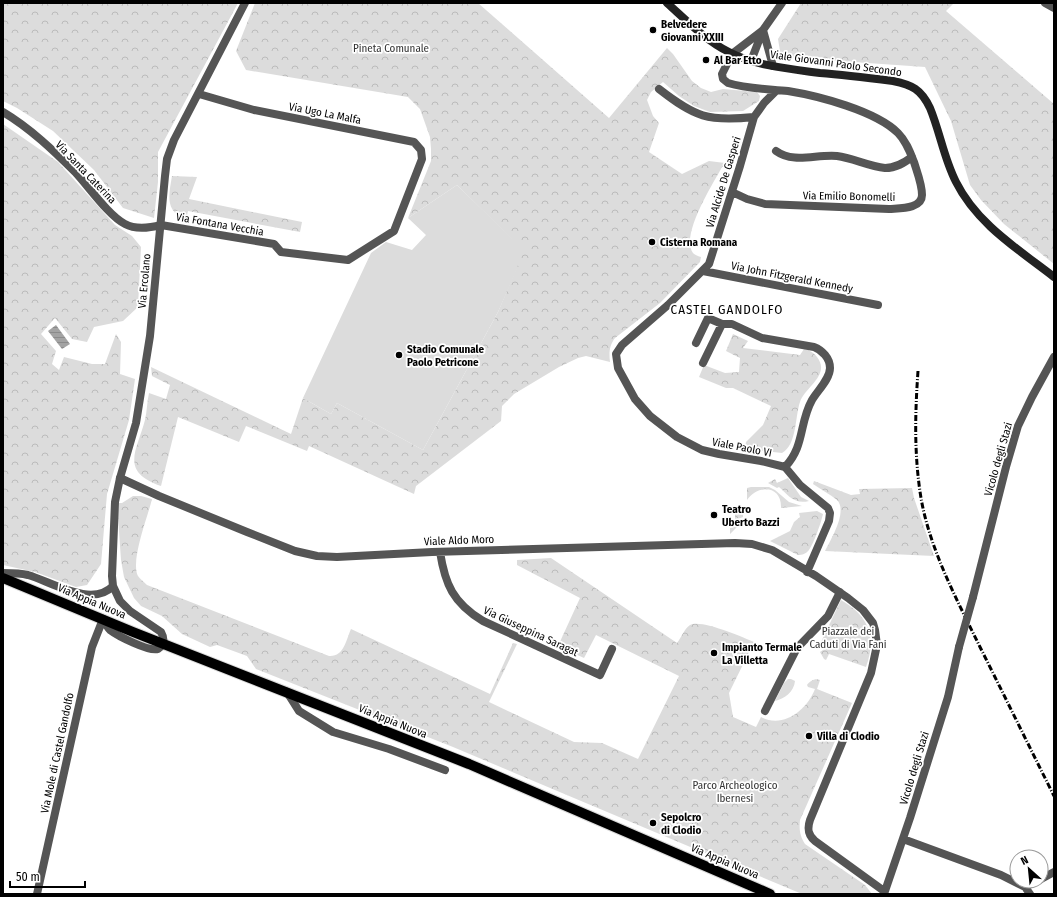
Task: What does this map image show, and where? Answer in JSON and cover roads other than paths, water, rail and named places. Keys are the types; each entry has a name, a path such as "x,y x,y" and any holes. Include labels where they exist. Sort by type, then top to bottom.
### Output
{"main road":[{"name":"Viale Giovanni Paolo Secondo","path":"667,3 702,34 719,47 732,54 773,66 795,70 893,81 907,84 918,90 930,108 954,178 967,200 984,220 1005,240 1054,276"},
{"name":"Via Appia Nuova","path":"3,578 134,632 469,764 770,894"}],"street":[{"name":"Via Ercolano","path":"163,643 164,639 161,632 120,602 114,586 112,576 114,509 120,478 138,415 150,336 165,171 169,152 177,133 246,3"},
{"path":"751,60 763,30 782,3"},
{"path":"1045,3 1054,8"},
{"path":"763,30 732,54 722,77 725,81 733,84 776,91"},
{"path":"763,30 773,66"},
{"path":"660,89 686,108 710,118 730,119 754,117"},
{"name":"Via Alcide De Gasperi","path":"616,354 622,344 652,320 703,271 711,258 754,117 764,103 776,91"},
{"name":"Via Emilio Bonomelli","path":"732,192 755,202 772,205 889,209 905,208 917,204 922,196 920,182 908,148 897,133 884,122 855,109 816,98 776,91"},
{"name":"Via Ugo La Malfa","path":"199,94 254,110 411,141 419,147 422,154 422,159 416,173"},
{"name":"Via Santa Caterina","path":"3,112 20,123 38,138 76,173 114,216 124,224 135,228 149,228 161,225"},
{"path":"776,151 781,155 790,158 837,156 885,168 901,165 912,158"},
{"name":"Via Fontana Vecchia","path":"161,225 274,244 281,252 348,260 394,231 416,173"},
{"name":"Via John Fitzgerald Kennedy","path":"703,271 878,305"},
{"path":"696,342 708,318 722,324 732,324 762,338 814,347 822,351 830,367 827,376 812,399 807,410 796,450 790,461 784,467"},
{"path":"703,363 722,324"},
{"name":"Viale Paolo VI","path":"616,354 618,368 638,403 650,416 677,437 688,444 710,452 761,461 784,467 800,485 825,506 830,513 829,521 807,572"},
{"name":"Vicolo degli Stazi","path":"884,892 910,818 948,697 959,647 1018,426 1054,357"},
{"name":"Viale Aldo Moro","path":"120,478 178,504 269,541 306,554 317,556 337,557 440,552 743,543 758,545 772,550 807,572"},
{"name":"Via Giuseppina Saragat","path":"440,552 445,577 453,594 467,610 483,621 600,675 612,649"},
{"path":"807,572 840,592 855,603 868,616 875,630 877,645 874,664 868,683 808,824 808,831 815,841 884,892"},
{"path":"3,573 27,575 90,595 104,593 114,586"},
{"path":"765,711 797,648 828,616 840,592"},
{"name":"Via Mole di Castel Gandolfo","path":"37,894 92,647 103,619"},
{"path":"287,692 300,711 333,732 389,749 445,770"},
{"path":"903,839 1001,875 1027,891"}],"railway":[{"path":"918,371 916,419 917,466 921,498 931,537 954,593 1054,796"}],"place":[{"name":"Belvedere Giovanni XXIII","path":"653,30"},
{"name":"Al Bar Etto","path":"706,60"},
{"name":"Cisterna Romana","path":"652,242"},
{"name":"Stadio Comunale Paolo Petricone","path":"399,355"},
{"name":"Teatro Uberto Bazzi","path":"714,515"},
{"name":"Impianto Termale La Villetta","path":"714,653"},
{"name":"Villa di Clodio","path":"809,736"},
{"name":"Sepolcro di Clodio","path":"653,823"}],"district":[{"name":"CASTEL GANDOLFO","path":"727,309"}],"park label":[{"name":"Pineta Comunale","path":"391,48"},
{"name":"Piazzale dei Caduti di Via Fani","path":"848,637"},
{"name":"Parco Archeologico Ibernesi","path":"735,791"}]}
